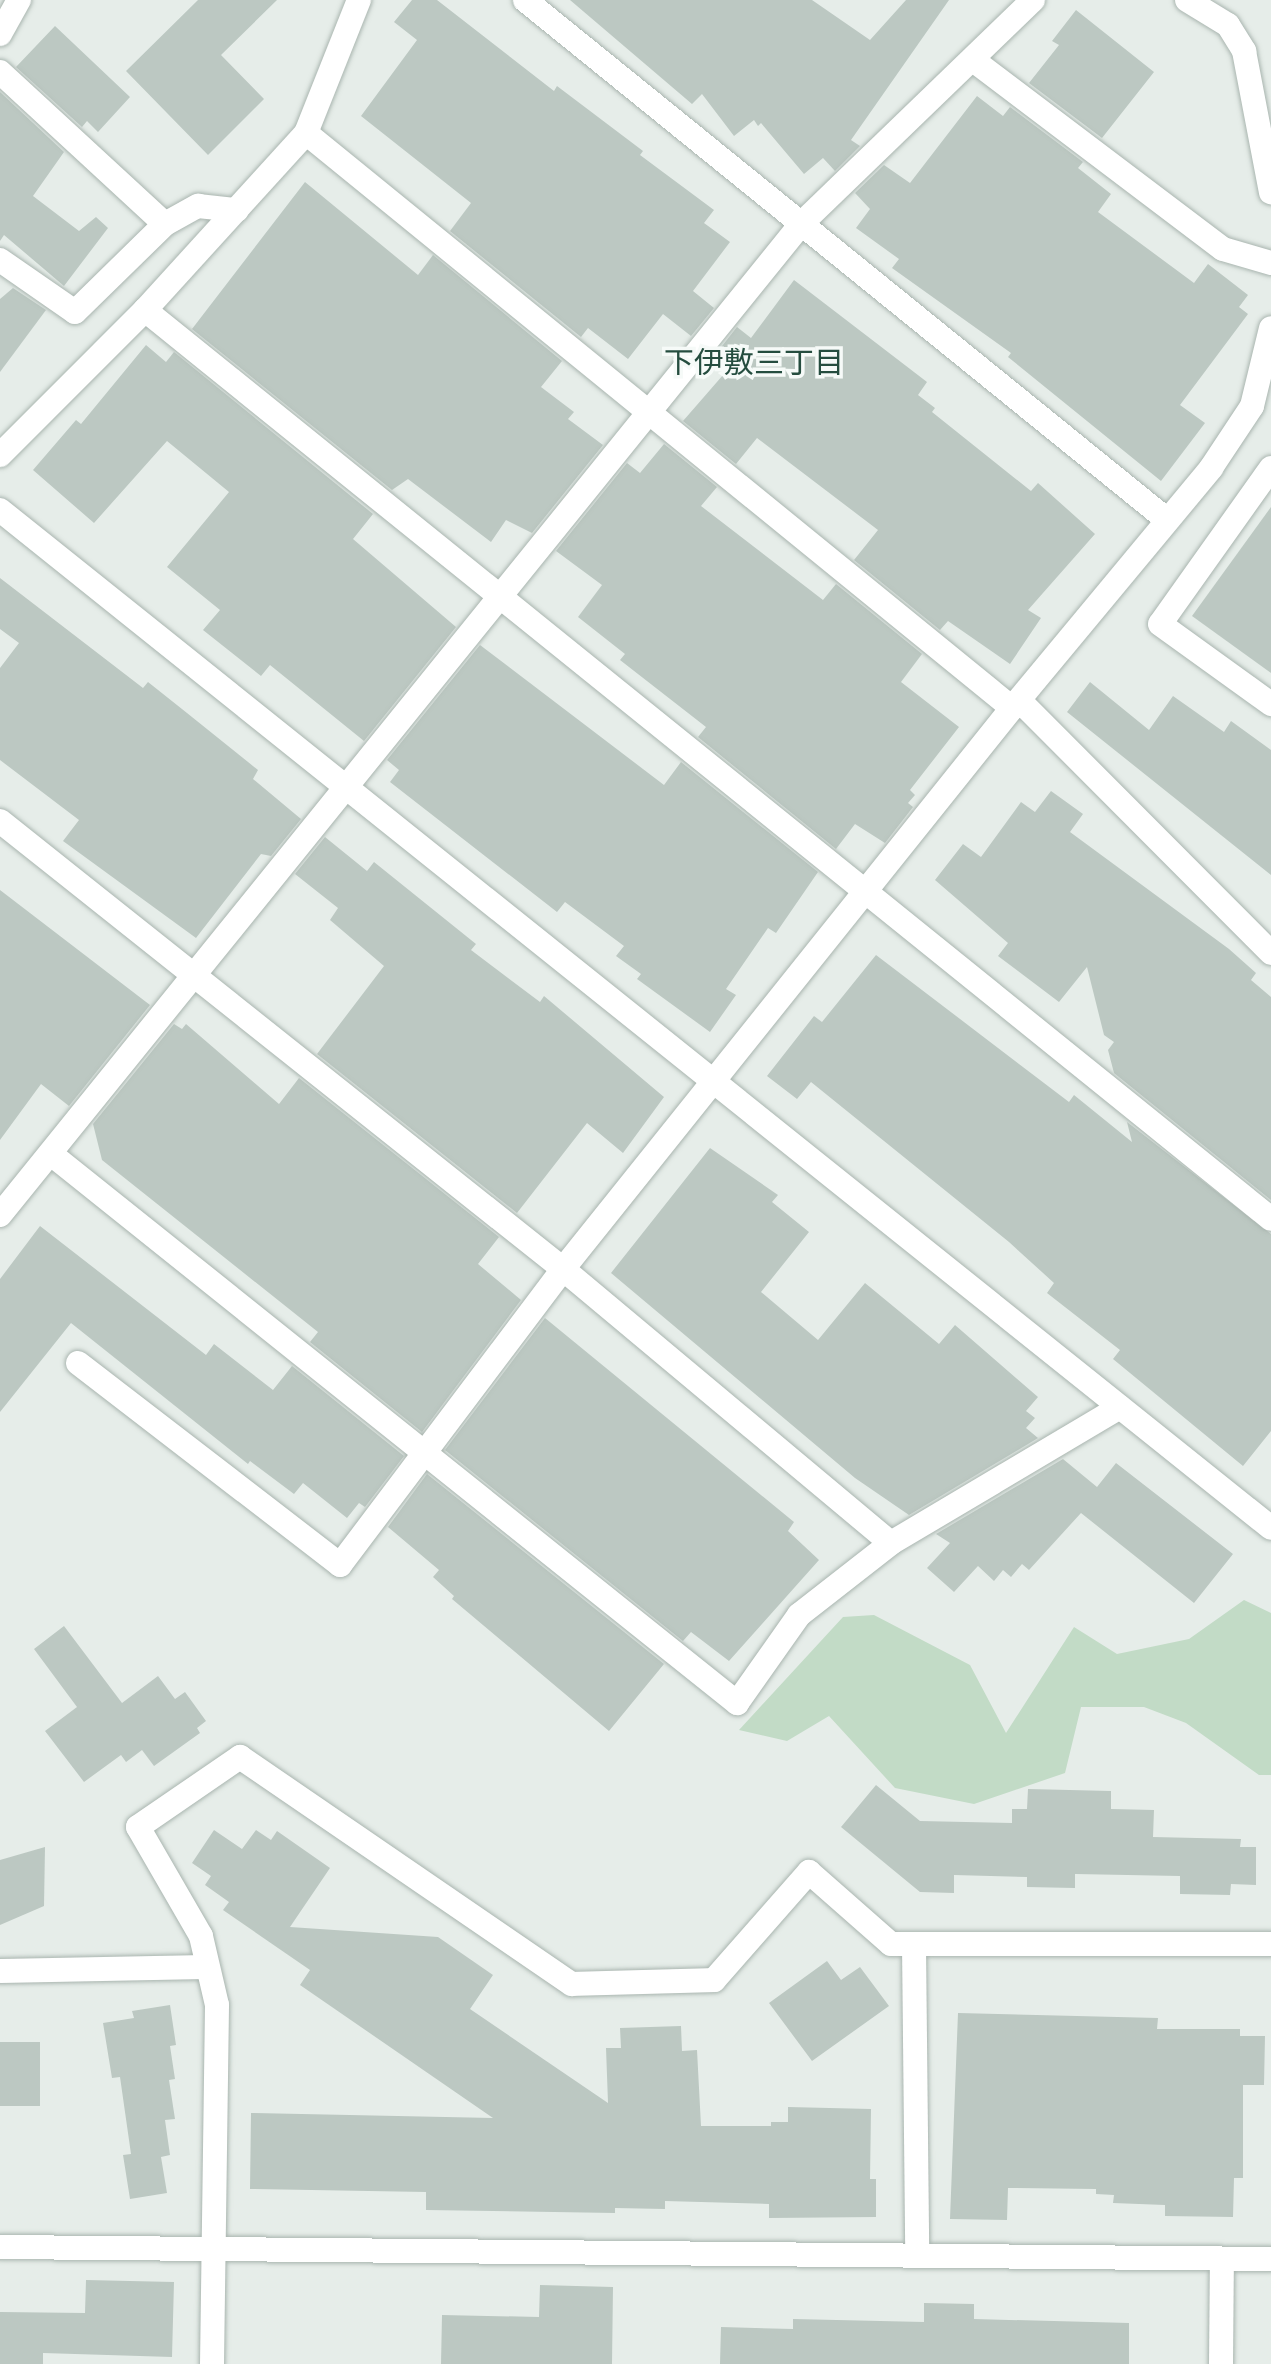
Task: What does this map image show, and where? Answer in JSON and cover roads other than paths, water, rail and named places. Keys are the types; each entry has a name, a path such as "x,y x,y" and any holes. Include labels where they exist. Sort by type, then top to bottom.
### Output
{"street":[{"path":"0,34 19,0"},
{"path":"4,442 145,310 306,133 359,0"},
{"path":"525,0 1166,519"},
{"path":"5,1199 51,1154 197,978 802,223 1033,0"},
{"path":"1187,0 1228,25 1244,51 1271,192"},
{"path":"973,60 1223,249 1271,263"},
{"path":"0,72 165,224"},
{"path":"306,133 651,415 1015,704 1271,953"},
{"path":"0,260 75,312 165,224 198,206 237,210"},
{"path":"145,310 500,601 869,893 1271,1219"},
{"path":"78,1363 340,1565 563,1269 869,893 1015,704 1211,468 1252,406 1271,328"},
{"path":"1271,468 1160,624 1271,704"},
{"path":"0,510 1120,1407 1268,1519"},
{"path":"0,821 563,1269 891,1543"},
{"path":"51,1154 737,1703 799,1615 891,1543 1120,1407"},
{"path":"212,2364 217,2005 201,1936 138,1827 240,1757 572,1984 714,1980 809,1872 891,1944 1271,1944"},
{"path":"914,1944 917,2255"},
{"path":"0,1971 206,1967"},
{"path":"0,2247 1271,2259"},
{"path":"1221,2364 1222,2259"}],"district":[{"name":"下伊敷三丁目","path":"754,363"}]}
